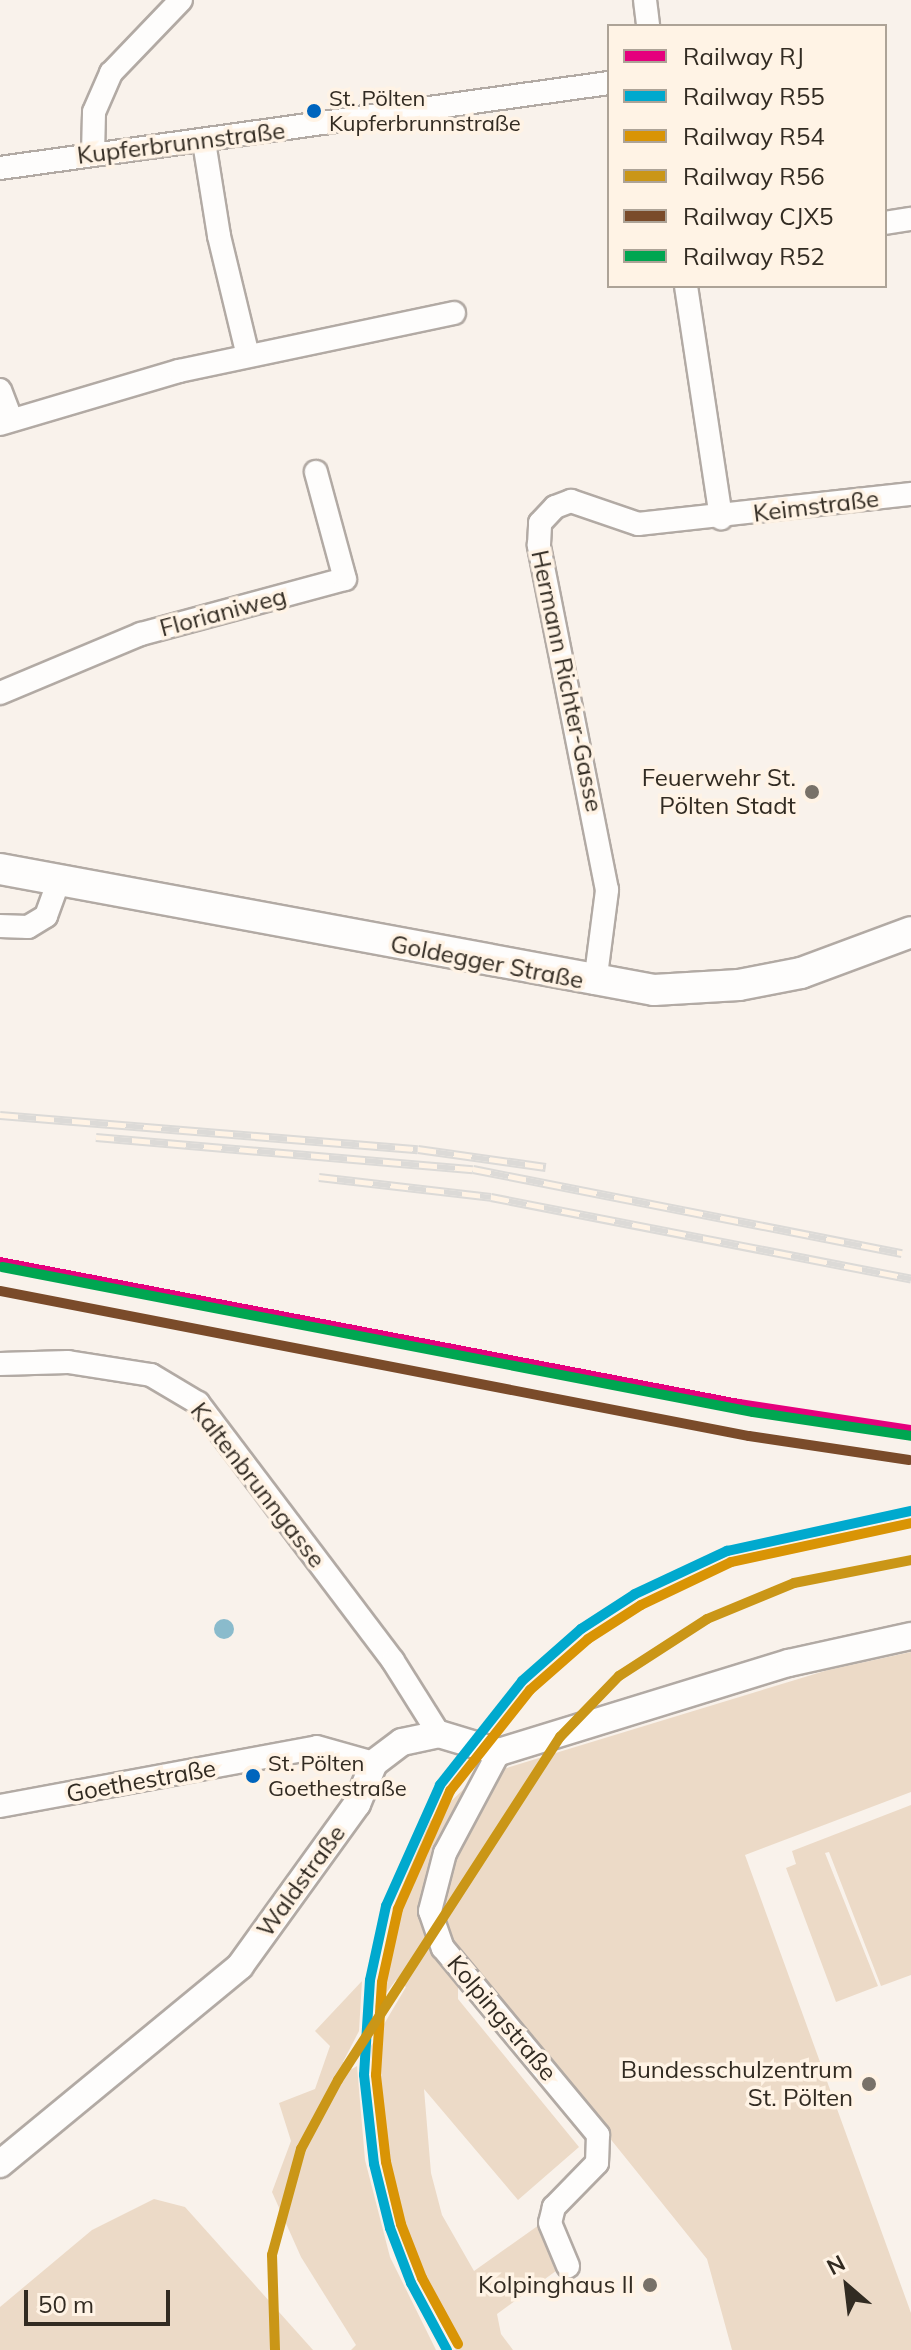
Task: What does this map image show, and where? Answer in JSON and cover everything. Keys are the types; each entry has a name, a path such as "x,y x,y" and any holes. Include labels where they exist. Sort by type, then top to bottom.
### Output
{"main road":[{"name":"Goldegger Straße","path":"0,869 595,983 654,990 739,985 801,973 911,932"}],"street":[{"path":"93,154 94,112 111,73 181,0"},
{"path":"645,0 648,24"},
{"name":"Kupferbrunnstraße","path":"4,161 204,142 607,83"},
{"path":"204,142 219,236 248,356"},
{"path":"887,223 911,219"},
{"path":"686,288 721,518"},
{"path":"0,390 5,422 121,386 454,313"},
{"name":"Florianiweg","path":"0,693 141,634 345,579 316,472"},
{"name":"Keimstraße","path":"721,518 911,494"},
{"name":"Hermann Richter-Gasse","path":"595,983 607,890 538,532 546,515 571,501 632,524 721,518"},
{"path":"0,926 28,927 46,916 59,881"},
{"name":"Kaltenbrunngasse","path":"0,1364 68,1362 151,1375 198,1403 393,1661 439,1734"},
{"path":"374,1763 402,1742 439,1734 499,1752 789,1663 911,1636"},
{"name":"Goethestraße","path":"0,1806 317,1747 374,1763"},
{"name":"Kolpingstraße","path":"499,1752 445,1853 430,1911 443,1948 598,2135 597,2163 554,2207 550,2223 568,2266"},
{"name":"Waldstraße","path":"0,2164 240,1966 357,1804 374,1763"}],"shaded area":[{"path":"911,1652 911,1792 745,1855 911,2313 911,2350 732,2350 707,2259 440,1927 437,1897 458,1842 500,1770 828,1670"},
{"path":"466,1787 430,1875 458,1973 458,1999 579,2147 518,2200 424,2089 431,2173 442,2215 474,2271 539,2225 560,2268 497,2314 501,2334 513,2350 456,2350 438,2318 393,2206 374,2099 371,2046 406,1987 396,1980 375,2008 395,1903 430,1821"},
{"path":"911,1805 911,1975 881,1986 829,1852 825,1853 878,1986 836,2002 786,1868 796,1864 792,1851"},
{"path":"362,1981 359,2031 343,2062 352,2069 357,2066 365,2160 390,2257 436,2350 351,2350 356,2345 301,2257 272,2192 291,2141 279,2103 315,2089 330,2046 315,2031"},
{"path":"154,2199 185,2207 313,2350 0,2350 0,2307 92,2230"}],"water":[{"path":"224,1619 231,1622 234,1629 231,1636 224,1639 217,1636 214,1629 217,1622"}],"railway":[{"path":"0,1115 418,1149 546,1167"},
{"path":"96,1137 473,1169 902,1253"},
{"path":"319,1177 491,1197 911,1279"}],"rail line":[{"name":"RJ","path":"0,1262 739,1404 911,1430"},
{"name":"R52","path":"2,1267 753,1412 911,1436"},
{"name":"CJX5","path":"0,1291 749,1436 909,1460"},
{"name":"R55","path":"447,2350 411,2283 390,2228 374,2164 364,2075 370,1980 386,1906 440,1785 522,1681 581,1629 635,1594 727,1551 911,1511"},
{"name":"R54","path":"458,2344 422,2278 401,2224 386,2162 376,2075 382,1982 398,1909 450,1791 530,1690 588,1639 641,1605 731,1562 911,1523"},
{"name":"R56","path":"275,2350 272,2255 301,2149 338,2080 560,1737 619,1676 707,1619 794,1583 911,1560"}],"place":[{"name":"St. Pölten Kupferbrunnstraße","path":"314,111"},
{"name":"Feuerwehr St. Pölten Stadt","path":"812,792"},
{"name":"St. Pölten Goethestraße","path":"253,1776"},
{"name":"Bundesschulzentrum St. Pölten","path":"869,2084"},
{"name":"Kolpinghaus II","path":"650,2285"}]}
